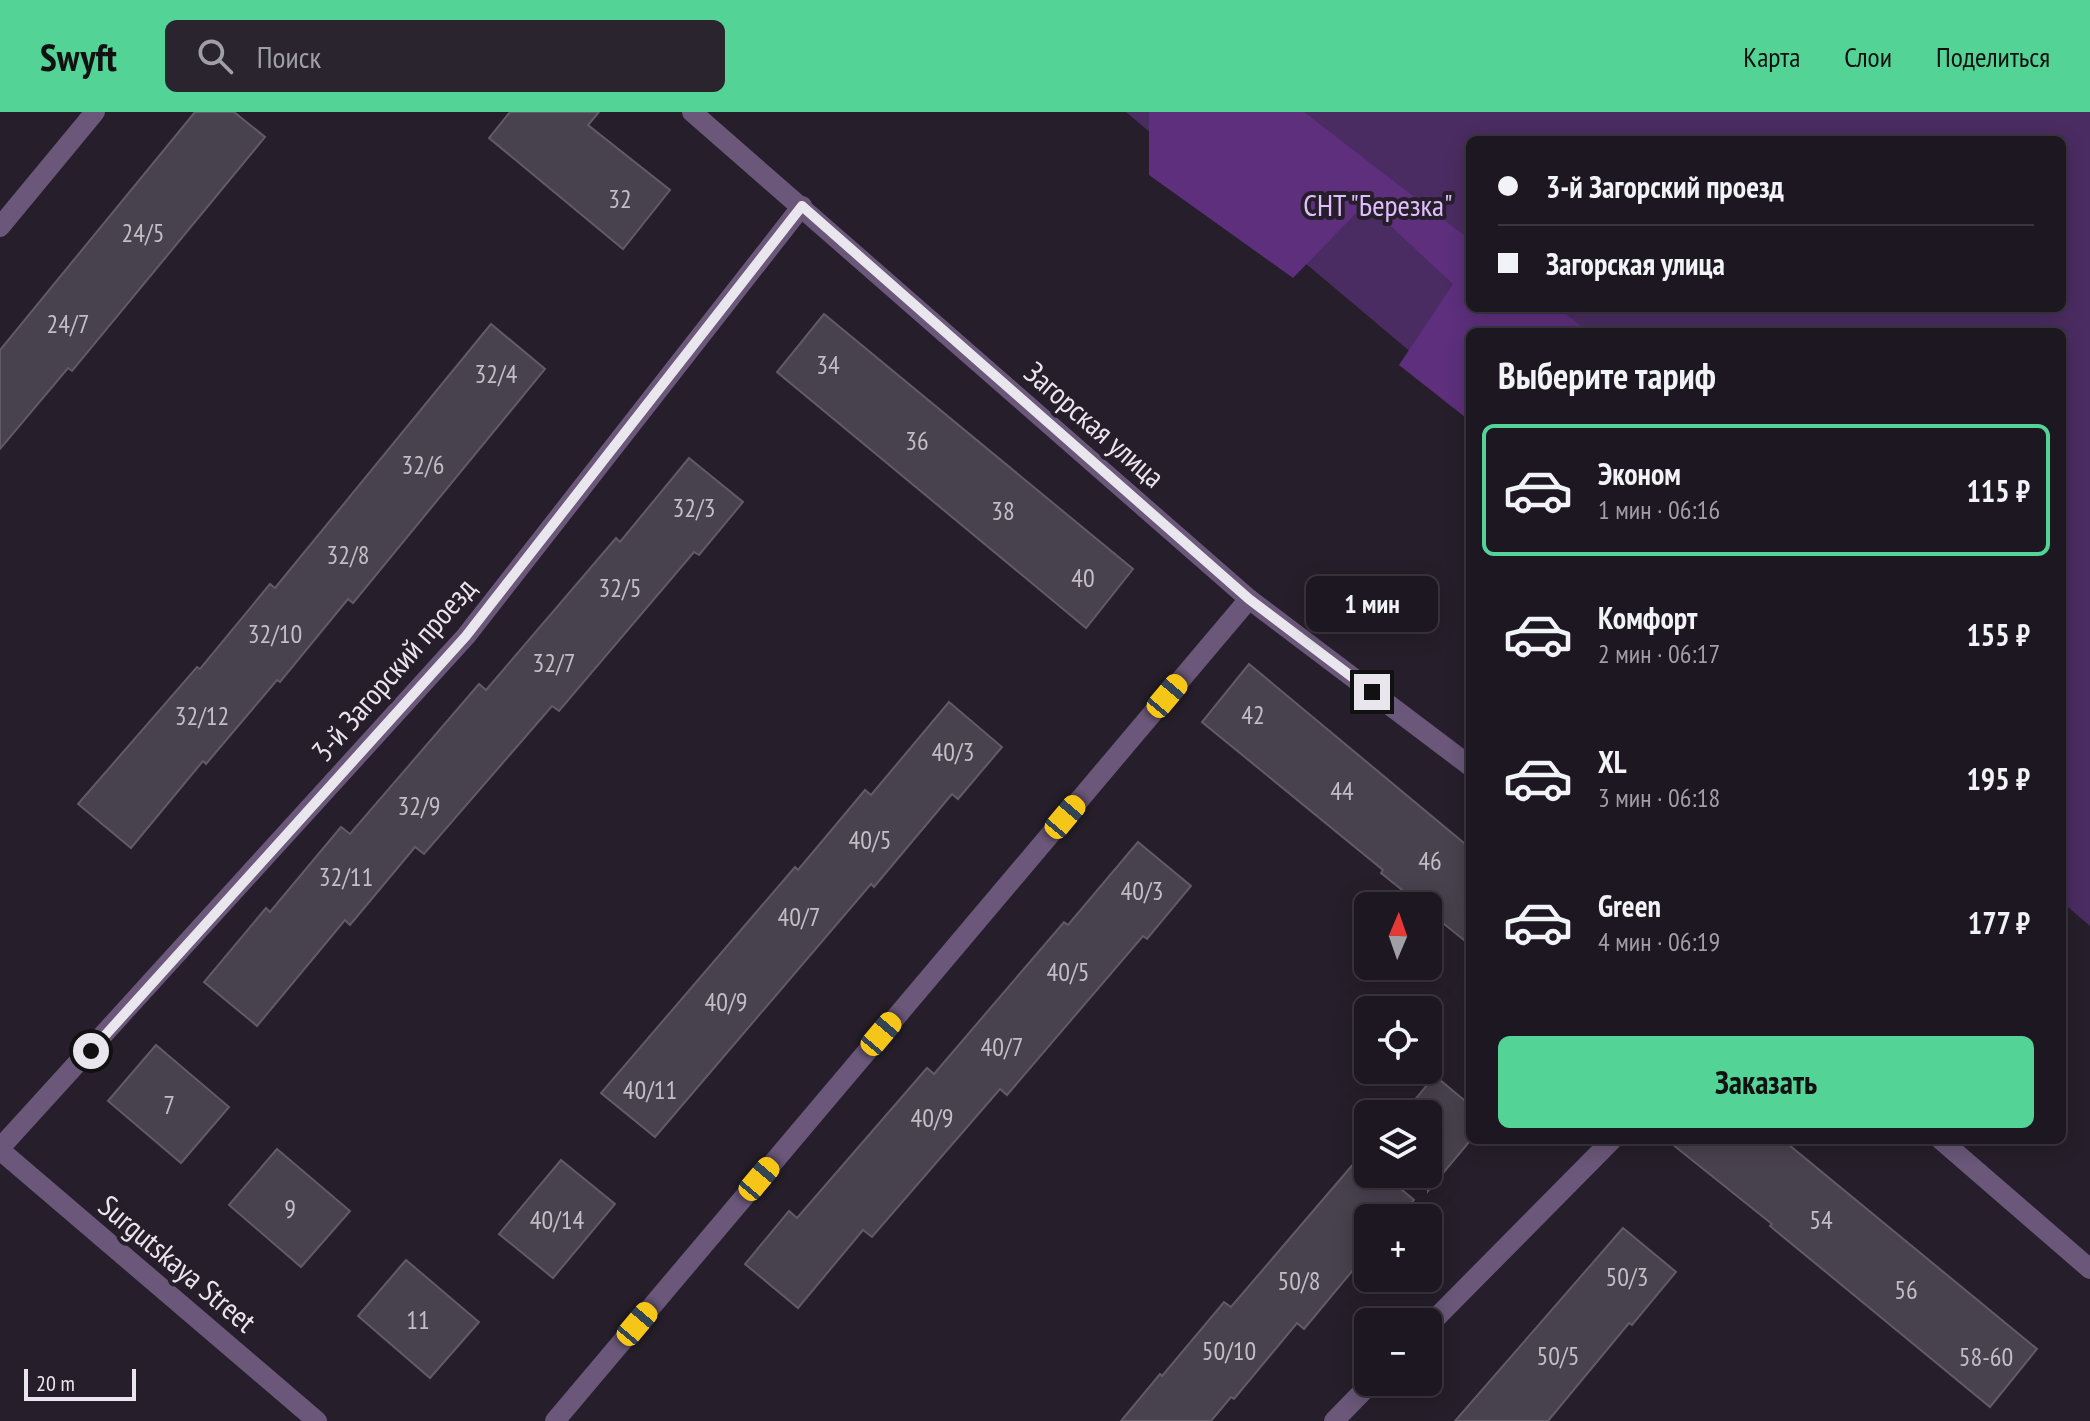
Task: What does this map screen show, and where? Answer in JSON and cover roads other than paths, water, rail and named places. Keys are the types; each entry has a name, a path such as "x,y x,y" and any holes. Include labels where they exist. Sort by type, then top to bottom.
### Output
{"street":[{"path":"0,227 95,112"},
{"name":"Загорская улица","path":"692,112 1249,599 1466,763"},
{"name":"3-й Загорский проезд","path":"0,1149 466,636 802,206"},
{"path":"555,1421 1249,599"},
{"path":"1442,1312 1608,1144"},
{"path":"1946,1144 2090,1269"},
{"name":"Surgutskaya Street","path":"0,1149 317,1421"},
{"path":"1334,1421 1358,1396"}],"park label":[{"name":"СНТ \"Березка\"","path":"1378,204"}]}
